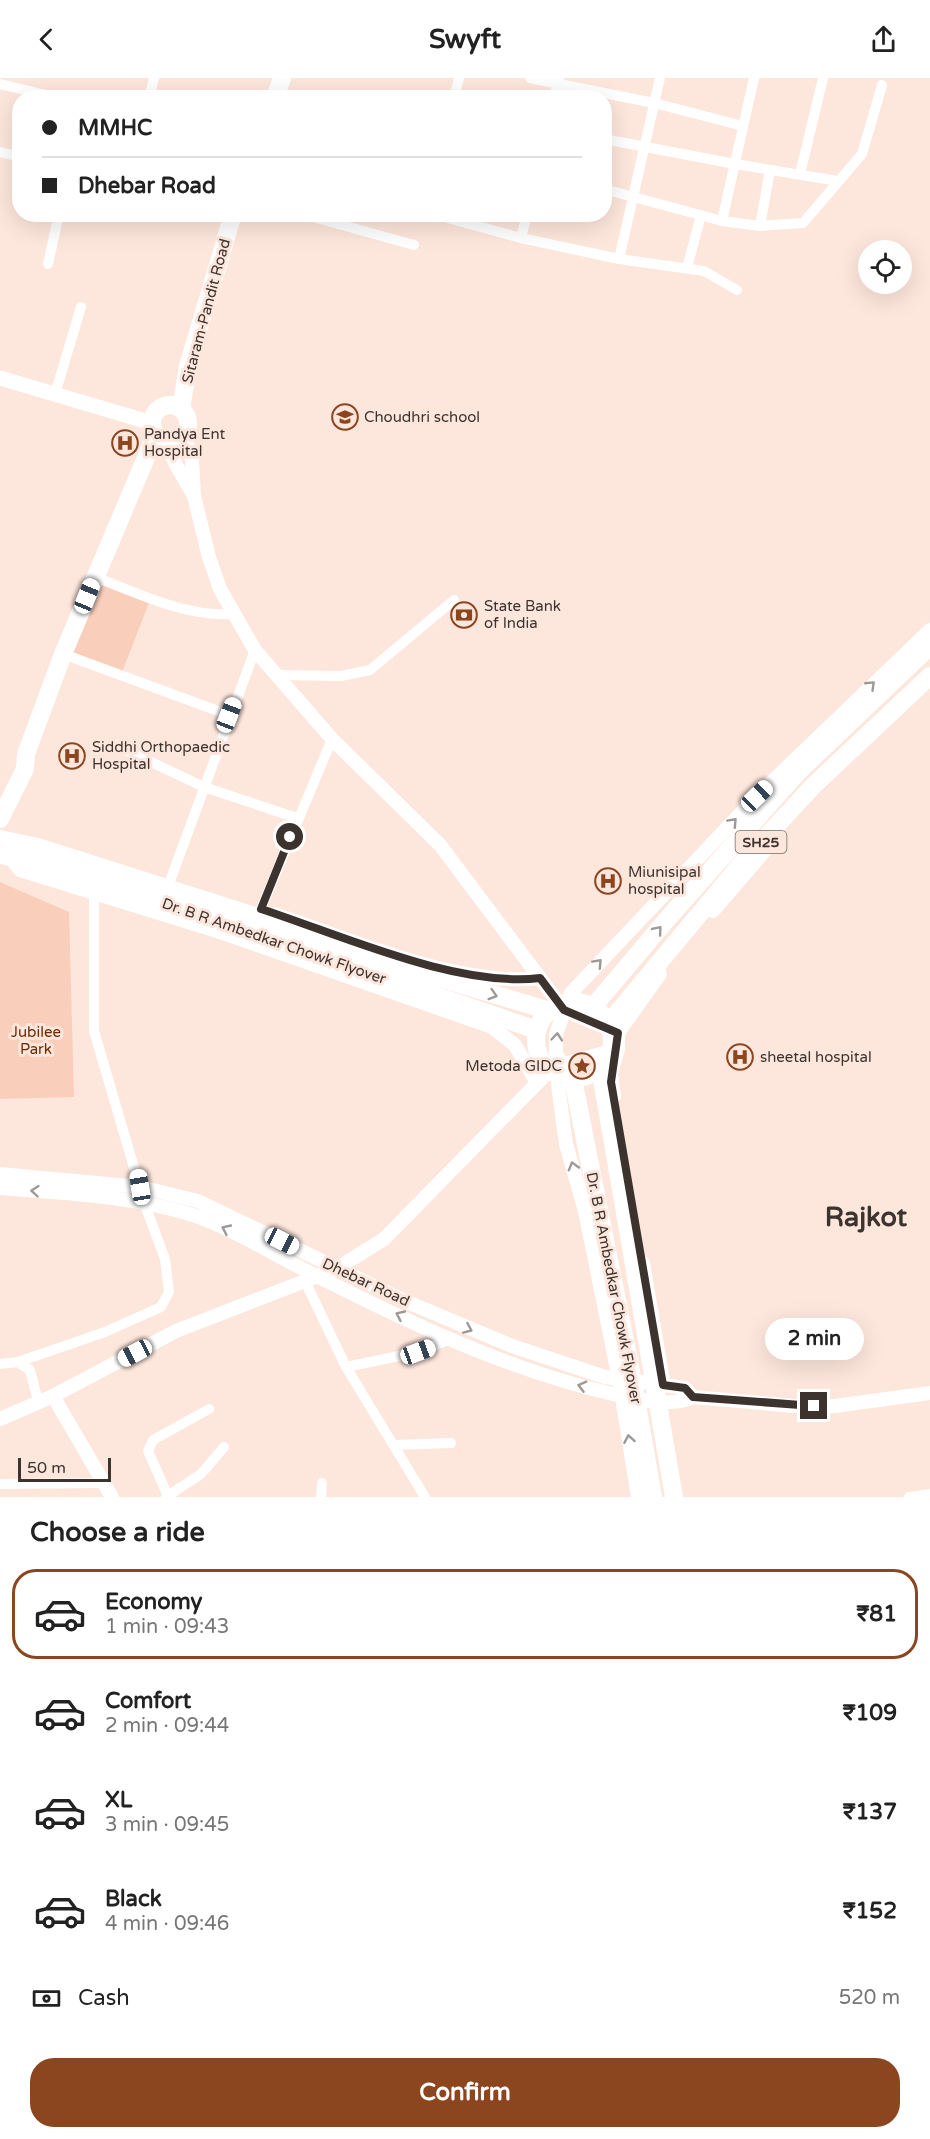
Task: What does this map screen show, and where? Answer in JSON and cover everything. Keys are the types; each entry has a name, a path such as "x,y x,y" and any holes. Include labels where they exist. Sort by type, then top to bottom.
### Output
{"main road":[{"name":"Sitaram-Pandit Road","path":"173,407 188,366 230,222"},
{"path":"0,378 55,394 158,432 176,440 184,434 188,418 173,407 156,412 158,432 63,654 26,754 25,769 0,819"},
{"name":"SH25","path":"593,1007 790,780 930,646"},
{"name":"SH25","path":"613,1029 749,855 814,785 930,676"},
{"path":"0,797 15,768 26,754"},
{"name":"Dr. B R Ambedkar Chowk Flyover","path":"6,848 258,917 363,955 557,1010"},
{"name":"Dr. B R Ambedkar Chowk Flyover","path":"37,856 160,902 537,1030"},
{"path":"572,1002 593,1007 613,1029 611,1047 600,1068 591,1075 573,1079 561,1076 542,1062 538,1052 537,1030 557,1010 572,1002"},
{"name":"Dr. B R Ambedkar Chowk Flyover","path":"600,1068 674,1497"},
{"name":"Dr. B R Ambedkar Chowk Flyover","path":"573,1079 633,1381 653,1497"}],"street":[{"path":"530,78 558,81 597,90"},
{"path":"619,260 660,78"},
{"path":"722,221 754,78"},
{"path":"800,174 823,78"},
{"path":"0,84 25,90"},
{"path":"612,191 722,221 760,226 802,223 862,154 882,85"},
{"path":"612,93 743,126"},
{"path":"612,141 735,165 838,181"},
{"path":"760,226 770,170"},
{"path":"687,268 701,215"},
{"path":"48,264 57,222"},
{"path":"331,222 414,245"},
{"path":"462,222 619,260 704,272 737,290"},
{"path":"521,238 525,222"},
{"path":"55,394 81,307"},
{"path":"158,432 194,496"},
{"path":"184,434 192,460 194,496 209,557 232,614 255,650 274,675 332,739 440,845 540,978 557,1010 556,1052 561,1065 558,1085 566,1144 585,1210 619,1379 638,1497"},
{"path":"95,577 195,611 214,615 232,614"},
{"path":"274,675 341,676 370,670 454,600"},
{"path":"557,1010 757,796 930,630"},
{"path":"170,881 229,715 255,650"},
{"path":"63,654 229,715"},
{"path":"613,1029 815,794 930,686"},
{"path":"261,909 332,739"},
{"path":"113,744 204,787 297,819"},
{"path":"537,1083 515,1045 492,1027 214,930 94,895 20,870 6,848 29,838 261,909 378,950 464,973 507,981 540,978"},
{"path":"0,1364 18,1362 105,1332 161,1307 169,1292 165,1259 145,1204 94,1031 94,895"},
{"path":"557,1010 613,1029"},
{"path":"613,1029 618,1049 612,1066 611,1082 682,1497"},
{"path":"0,1419 54,1396 176,1331 336,1269 384,1239 537,1083 561,1065 618,1049"},
{"name":"Dhebar Road","path":"0,1174 140,1187 173,1194 219,1209 336,1269 490,1338 571,1368 619,1379 685,1388 693,1397"},
{"name":"Dhebar Road","path":"0,1188 145,1204 170,1209 214,1223 311,1279 536,1372 621,1395 683,1402 693,1397 794,1406 835,1406 930,1393"},
{"path":"311,1279 346,1367 425,1497"},
{"path":"346,1367 418,1352 453,1338"},
{"path":"18,1362 30,1370 38,1401"},
{"path":"54,1396 112,1497"},
{"path":"209,1409 153,1440 149,1445 148,1451 167,1496 201,1474 224,1447"},
{"path":"393,1445 450,1443"},
{"path":"0,1484 104,1483"},
{"path":"321,1497 322,1483"},
{"path":"909,1497 930,1494"}],"green space":[{"path":"95,577 150,600 121,675 63,654"},
{"name":"Jubilee Park","path":"0,882 69,912 74,1097 0,1099"}],"place":[{"name":"Choudhri school","path":"345,417"},
{"name":"Pandya Ent Hospital","path":"125,443"},
{"name":"State Bank of India","path":"464,615"},
{"name":"Siddhi Orthopaedic Hospital","path":"72,756"},
{"name":"Miunisipal hospital","path":"608,881"},
{"name":"sheetal hospital","path":"740,1057"},
{"name":"Metoda GIDC","path":"582,1066"}],"district":[{"name":"Rajkot","path":"866,1217"}],"route":[{"path":"290,837 261,909 378,950 464,973 507,981 540,978 564,1010 618,1033 618,1049 612,1066 611,1082 663,1385 685,1388 693,1397 814,1406"}]}
